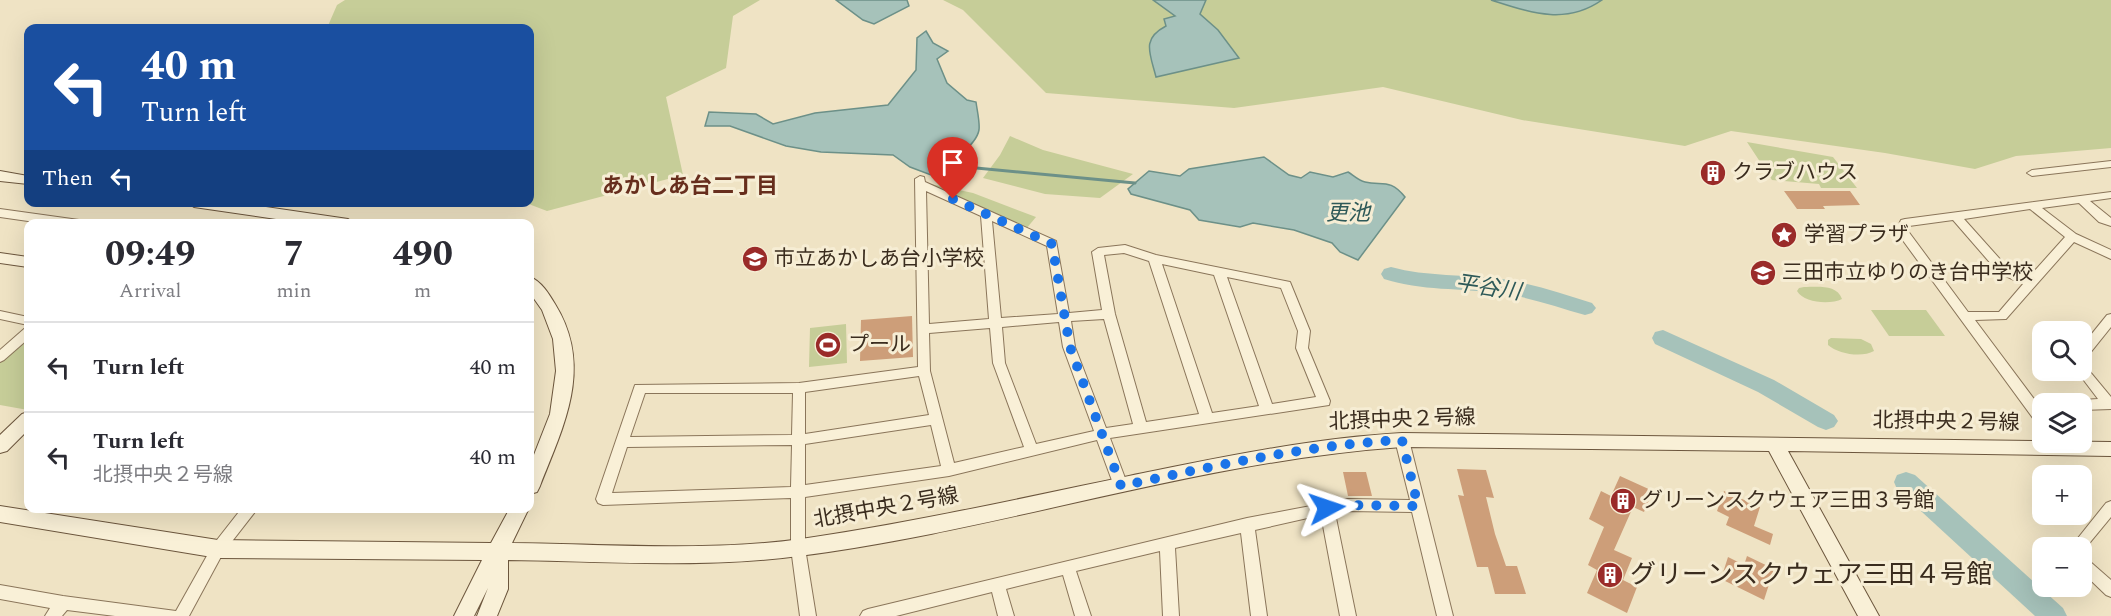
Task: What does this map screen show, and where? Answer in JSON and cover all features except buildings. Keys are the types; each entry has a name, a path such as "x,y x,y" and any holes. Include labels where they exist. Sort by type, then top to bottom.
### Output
{"street":[{"path":"2032,173 2111,164"},
{"path":"0,176 24,179"},
{"path":"949,470 924,371 925,329 920,181 1052,244 1070,347 1121,486"},
{"path":"2032,398 1965,316 1902,231 1905,223 2111,195"},
{"path":"2081,199 2103,219 2111,222"},
{"path":"2033,206 2072,237 2111,255"},
{"path":"229,207 313,219"},
{"path":"0,213 43,219"},
{"path":"986,214 999,363 1032,451"},
{"path":"1955,216 2003,270 2031,283"},
{"path":"1965,316 2002,316 2072,237"},
{"path":"924,371 799,388 640,388 624,442 603,499 798,492 949,470 1102,434 1324,401 1302,348 1304,331 1286,285 1154,259 1125,249 1098,252 1109,314 1141,428"},
{"path":"0,258 24,261"},
{"path":"1154,259 1207,418"},
{"path":"1219,272 1267,409"},
{"path":"534,288 549,307 559,327 564,351 565,378 562,405 534,476"},
{"path":"925,329 1109,314"},
{"path":"0,315 24,320"},
{"path":"2092,342 2111,318"},
{"path":"0,357 24,336"},
{"path":"2091,381 2110,404"},
{"path":"799,388 798,548 808,616"},
{"path":"2092,405 2110,404"},
{"path":"624,442 798,440 936,419"},
{"path":"0,446 24,423"},
{"path":"1402,440 1445,616"},
{"name":"北摂中央２号線","path":"0,514 218,549 728,554 798,548 887,534 1268,455 1341,444 1402,440 2032,445"},
{"path":"1775,444 1869,616"},
{"name":"北摂中央２号線","path":"2092,448 2111,449"},
{"path":"868,616 902,612 997,585 1167,543 1327,508 1348,505 1418,506"},
{"path":"2086,537 2111,507"},
{"path":"1327,508 1348,616"},
{"path":"181,616 218,549 247,513"},
{"path":"464,616 474,591 498,553 517,513"},
{"path":"1247,524 1259,616"},
{"path":"1167,543 1171,616"},
{"path":"487,616 498,589 498,553"},
{"path":"1068,568 1083,616"},
{"path":"2092,572 2111,590"},
{"path":"997,585 1006,616"},
{"path":"0,592 63,603 172,616"},
{"path":"53,616 63,603"}],"green space":[{"path":"345,0 760,0 733,16 726,68 666,97 683,175 547,211 534,206 534,24 329,24 337,5"},
{"path":"943,0 2111,0 2111,148 2016,156 1975,169 1885,153 1731,131 1685,146 1522,120 1383,87 1234,108 1046,93 963,10"},
{"path":"1010,136 1043,150 1133,174 1100,198 1045,194 983,178 1000,155"},
{"path":"1747,142 1833,157 1857,188 1821,188 1819,184 1772,180"},
{"path":"926,183 973,193 1036,217 1026,229"},
{"path":"1804,287 1831,289 1836,291 1842,299 1824,302 1811,300 1797,291"},
{"path":"1871,310 1926,310 1945,336 1889,336"},
{"name":"プール","path":"846,324 847,363 809,367 810,328"},
{"path":"1831,338 1861,339 1871,344 1874,351 1857,355 1844,353 1828,345 1828,340"},
{"path":"21,343 24,343 24,409 0,405 0,361"}],"water":[{"path":"836,0 907,0 909,6 874,24 863,20"},
{"path":"1153,0 1206,0 1200,14 1218,30 1239,58 1156,77 1150,54 1150,42 1158,31 1166,26 1164,19 1175,16"},
{"path":"1491,0 1602,0 1588,8 1561,15 1519,9"},
{"path":"926,31 933,43 948,51 937,59 947,83 967,100 976,102 979,123 977,136 972,143 959,156 931,175 910,167 893,155 821,152 786,146 730,126 705,126 709,112 756,114 773,124 815,113 888,105 916,70 917,38"},
{"name":"更池","path":"1264,157 1289,175 1301,178 1310,172 1333,177 1348,172 1363,181 1395,187 1405,197 1358,260 1340,252 1332,243 1294,230 1253,223 1240,227 1199,220 1190,210 1131,194 1128,189 1149,171 1180,176 1189,169"}],"waterway":[{"path":"945,165 1135,183"},
{"name":"平谷川","path":"1391,274 1406,279 1500,286 1533,292 1585,308"},
{"name":"平谷川","path":"1663,338 1766,386 1826,421"},
{"name":"平谷川","path":"1906,482 2054,616"}],"place":[{"name":"クラブハウス","path":"1713,173"},
{"name":"学習プラザ","path":"1784,235"},
{"name":"市立あかしあ台小学校","path":"755,259"},
{"name":"三田市立ゆりのき台中学校","path":"1763,273"},
{"name":"プール","path":"828,345"},
{"name":"グリーンスクウェア三田３号館","path":"1623,501"},
{"name":"グリーンスクウェア三田４号館","path":"1610,575"}],"district":[{"name":"あかしあ台二丁目","path":"690,186"}],"route":[{"path":"953,199 1052,244 1070,347 1121,486 1268,455 1341,444 1402,440 1418,506 1348,505 1327,508"}]}
